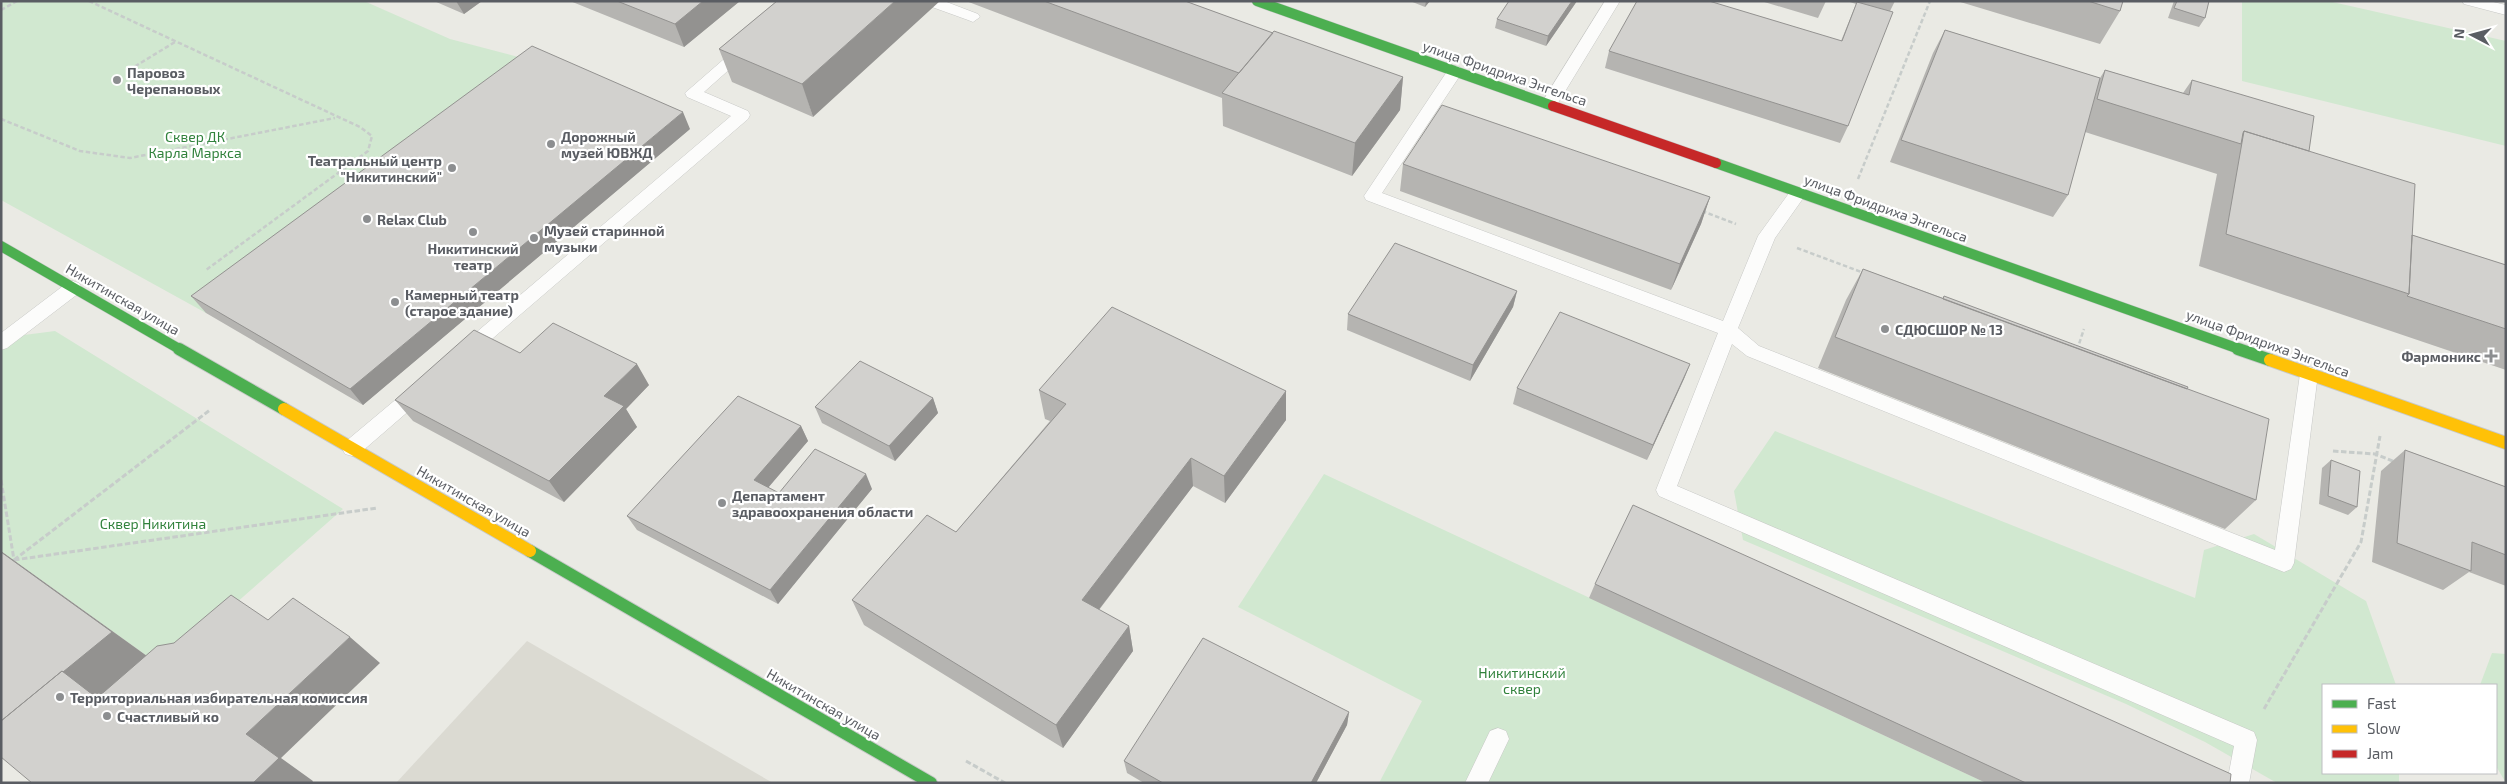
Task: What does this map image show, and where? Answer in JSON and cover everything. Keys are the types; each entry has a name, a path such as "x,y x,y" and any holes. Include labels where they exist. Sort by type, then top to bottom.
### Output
{"street":[{"name":"улица Фридриха Энгельса","path":"1257,1 2506,443"},
{"name":"Никитинская улица","path":"1,246 931,783"}],"lane":[{"path":"1549,104 1613,1"},
{"path":"2469,1 2506,10"},
{"path":"937,4 973,18"},
{"path":"453,362 742,115 693,92 757,38"},
{"path":"1456,72 1372,196 1728,330 1753,351 2284,562 2309,374"},
{"path":"1798,193 1767,236 1728,330 1666,490 2246,740 2238,783"},
{"path":"1,343 73,288"},
{"path":"352,448 430,382"},
{"path":"1476,783 1498,739"}],"path":[{"path":"1,10 17,1"},
{"path":"90,1 360,128 372,136 368,151 206,270"},
{"path":"1855,186 1930,1"},
{"path":"129,70 176,42"},
{"path":"1,119 80,151 130,158 336,118"},
{"path":"1694,208 1867,274"},
{"path":"2246,740 2361,542 2376,454 2390,402"},
{"path":"14,560 210,410"},
{"path":"1,480 14,560"},
{"path":"14,560 377,508"}],"shaded area":[{"path":"527,641 697,739 773,783 396,783"}],"green space":[{"name":"Сквер ДК Карла Маркса","path":"1,1 364,1 450,39 541,63 206,313 1,200"},
{"path":"2242,1 2328,1 2506,41 2506,146 2242,81"},
{"name":"Сквер Никитина","path":"55,331 343,509 185,648 147,656 1,551 1,338"},
{"path":"1775,431 2195,598 2204,550 2254,534 2366,601 2396,684 2322,684 2322,774 2399,774 2399,783 2277,783 2205,742 2126,704 1743,540 1734,491"},
{"name":"Никитинский сквер","path":"1324,474 1986,783 1379,783 1422,701 1238,607"},
{"path":"2492,653 2506,654 2506,783 2497,768 2497,684 2480,684"}],"building":[{"path":"617,1 703,1 675,24"},
{"path":"777,1 895,1 802,84 719,49"},
{"path":"1044,1 1185,1 1273,33 1239,73"},
{"path":"1509,1 1572,1 1548,36 1497,19"},
{"path":"1637,1 1709,1 1842,41 1857,2 1893,12 1848,126 1609,51"},
{"path":"2088,1 2123,1 2120,11"},
{"path":"2177,1 2209,1 2205,18 2174,8"},
{"path":"1945,30 2100,78 2068,195 1901,140"},
{"path":"1274,31 1403,77 1355,143 1222,93"},
{"path":"532,46 683,112 350,389 191,296"},
{"path":"2105,70 2189,95 2192,80 2314,116 2309,151 2244,131 2241,144 2097,99"},
{"path":"1442,105 1710,197 1680,264 1403,164"},
{"path":"2244,131 2415,184 2409,294 2226,234"},
{"path":"2412,235 2506,265 2506,329 2407,296 2409,294"},
{"path":"1395,243 1517,291 1473,365 1348,314"},
{"path":"1863,269 2269,419 2256,500 1835,337"},
{"path":"1944,296 2188,387 2187,389 1943,299"},
{"path":"1112,307 1286,391 1224,476 1191,458 1082,600 1129,626 1056,725 852,600 927,515 956,532 1066,404 1039,390"},
{"path":"1560,312 1690,364 1653,445 1517,388"},
{"path":"553,323 637,364 604,396 624,406 549,481 395,400 474,330 520,353"},
{"path":"860,361 933,398 889,446 815,407"},
{"path":"738,396 801,426 754,480 779,493 815,449 866,474 770,590 627,516"},
{"path":"2405,450 2506,487 2506,555 2472,542 2471,571 2397,543"},
{"path":"2331,460 2360,471 2357,507 2328,496"},
{"path":"1633,505 2231,774 2230,783 2026,783 1595,584"},
{"path":"1,552 112,632 1,721"},
{"path":"231,595 268,620 293,598 350,637 246,734 279,758 253,783 32,783 1,757 1,721 62,671 97,698 157,646 174,643"},
{"path":"1203,638 1349,712 1311,783 1163,783 1124,761"}],"traffic: fast":[{"path":"1257,1 1553,106"},
{"path":"1716,163 2270,360"},
{"path":"1,246 284,409"},
{"path":"530,551 931,783"}],"traffic: slow":[{"path":"2270,360 2506,443"},
{"path":"284,409 530,551"}],"traffic: jam":[{"path":"1553,106 1716,163"}],"place":[{"name":"Паровоз Черепановых","path":"117,80"},
{"name":"Дорожный музей ЮВЖД","path":"551,144"},
{"name":"Театральный центр \"Никитинский\"","path":"452,168"},
{"name":"Relax Club","path":"367,219"},
{"name":"Никитинский театр","path":"473,232"},
{"name":"Музей старинной музыки","path":"534,238"},
{"name":"Камерный театр (старое здание)","path":"395,302"},
{"name":"СДЮСШОР № 13","path":"1885,329"},
{"name":"Фармоникс","path":"2491,356"},
{"name":"Департамент здравоохранения области","path":"722,503"},
{"name":"Территориальная избирательная комиссия","path":"60,697"},
{"name":"Счастливый ко","path":"107,716"}]}
